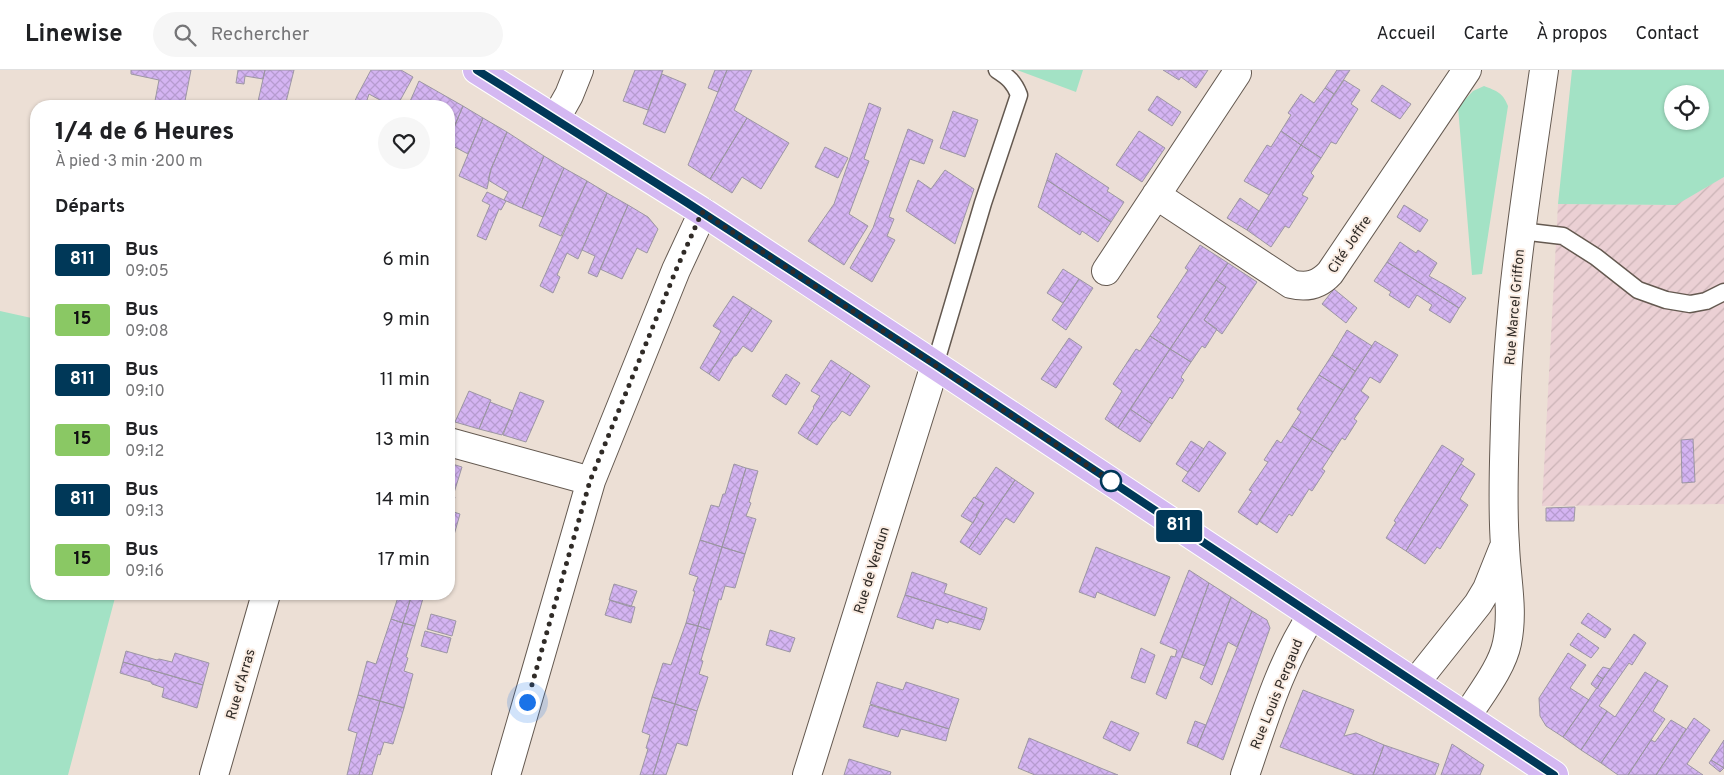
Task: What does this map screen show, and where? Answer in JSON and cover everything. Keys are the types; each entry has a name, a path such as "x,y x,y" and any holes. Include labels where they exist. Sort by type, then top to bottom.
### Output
{"main road":[{"path":"477,70 556,118 936,365 1554,775"}],"street":[{"path":"556,118 569,95 579,70"},
{"name":"Cité Joffre","path":"1156,195 1292,284 1303,287 1313,285 1323,280 1330,273 1466,70"},
{"name":"Rue Marcel Griffon","path":"1467,716 1502,659 1507,644 1510,607 1505,545 1504,459 1506,388 1517,257 1544,70"},
{"path":"1106,271 1237,73"},
{"path":"506,775 590,481 676,270 702,212"},
{"name":"Rue de Verdun","path":"806,775 936,365"},
{"path":"455,444 590,481"},
{"name":"Rue Marcel Griffon","path":"1416,682 1478,604 1487,589 1505,545"},
{"name":"Rue d'Arras","path":"214,775 264,600"},
{"name":"Rue Louis Pergaud","path":"1245,775 1285,664 1298,637 1312,615"}],"lane":[{"path":"936,365 983,203 1019,95 1015,84 1008,76 997,70"},
{"path":"1521,231 1563,236 1596,257 1638,290 1666,300 1690,304 1706,300 1724,292"}],"shaded area":[{"path":"1724,177 1724,504 1542,506 1558,204 1675,205"}],"green space":[{"path":"1017,70 1083,70 1076,92"},
{"path":"1572,70 1724,70 1724,177 1676,205 1558,204"},
{"path":"1484,86 1499,93 1508,106 1482,274 1472,275 1458,107 1473,91"},
{"path":"0,311 30,318 30,600 114,600 68,775 0,775"}],"building":[{"path":"131,70 191,70 185,100 155,100 159,80 131,74"},
{"path":"238,70 265,70 263,79 245,76 244,84 236,83"},
{"path":"265,70 294,70 286,100 258,100"},
{"path":"371,70 401,70 413,77 400,100 380,100 369,94 367,100 355,100"},
{"path":"635,70 663,70 648,110 623,101"},
{"path":"715,70 727,70 718,92 708,88"},
{"path":"727,70 752,70 734,110 747,118 710,179 688,165"},
{"path":"1163,70 1208,70 1196,88 1181,77 1179,80"},
{"path":"1337,70 1350,70 1334,94 1325,88"},
{"path":"662,74 686,84 665,133 643,124"},
{"path":"1344,80 1360,90 1351,104 1358,109 1336,144 1331,142 1321,158 1301,145"},
{"path":"419,81 452,100 411,100"},
{"path":"1382,85 1411,104 1400,119 1371,101"},
{"path":"1325,88 1334,94 1301,145 1281,131 1291,115 1288,113 1301,94 1314,103"},
{"path":"1157,96 1181,112 1172,126 1148,110"},
{"path":"455,101 463,106 455,125"},
{"path":"869,103 881,108 864,159 869,161 849,214 868,226 844,265 808,241 834,204"},
{"path":"463,106 483,118 468,154 455,147 455,125"},
{"path":"953,111 978,120 965,157 940,148"},
{"path":"483,118 507,132 491,169 487,189 459,176"},
{"path":"747,118 789,143 761,189 742,177 732,193 710,179"},
{"path":"908,129 933,140 924,164 910,159 889,217 894,219 887,236 895,240 872,282 850,268 873,228"},
{"path":"1139,131 1165,148 1142,182 1116,165"},
{"path":"1281,131 1301,145 1269,195 1244,181 1267,145 1271,147"},
{"path":"507,132 544,156 522,208 504,200 508,192 488,180"},
{"path":"1301,145 1321,158 1311,173 1314,176 1302,195 1308,198 1289,228 1285,226 1271,247 1247,230"},
{"path":"825,147 848,158 838,178 815,167"},
{"path":"1056,153 1109,188 1107,191 1124,202 1111,222 1047,180"},
{"path":"544,156 564,168 543,217 522,208"},
{"path":"564,168 587,181 561,236 539,226"},
{"path":"945,170 974,189 955,244 906,211 918,180 931,189"},
{"path":"1047,180 1111,222 1098,242 1082,231 1080,235 1038,207"},
{"path":"587,181 607,193 578,259 567,253 557,275 560,277 553,293 540,286"},
{"path":"487,192 506,201 501,210 499,209 486,240 477,236 490,205 482,201"},
{"path":"607,193 628,205 597,277 588,273 595,256 582,250"},
{"path":"1240,198 1259,211 1247,230 1227,218"},
{"path":"628,205 648,217 658,229 647,253 637,248 622,279 600,269"},
{"path":"1404,205 1428,220 1420,232 1397,217"},
{"path":"1400,242 1416,253 1418,250 1437,263 1429,276 1466,298 1459,308 1387,262"},
{"path":"1200,245 1228,263 1170,349 1150,336 1161,320 1157,317 1188,270 1185,268"},
{"path":"1387,262 1459,308 1450,323 1429,310 1432,305 1417,295 1409,308 1389,295 1391,292 1374,281"},
{"path":"1228,263 1257,282 1222,334 1204,320 1226,287 1216,280"},
{"path":"1063,269 1079,279 1063,303 1047,293"},
{"path":"1079,279 1093,288 1066,330 1052,320"},
{"path":"1216,280 1226,287 1204,320 1217,329 1205,348 1202,346 1191,362 1170,349"},
{"path":"1334,289 1357,308 1346,323 1322,304"},
{"path":"733,296 752,308 709,374 700,368 721,331 713,326"},
{"path":"752,308 772,321 752,352 743,346 734,356 719,381 709,374"},
{"path":"1347,330 1372,346 1355,371 1332,355"},
{"path":"1150,336 1170,349 1118,428 1105,419 1122,391 1113,384 1136,349 1140,351"},
{"path":"1069,338 1082,347 1056,388 1041,379"},
{"path":"1375,341 1398,355 1380,383 1370,377 1361,391 1369,397 1354,419 1357,421 1345,440 1342,438 1333,452 1312,439"},
{"path":"1170,349 1191,362 1181,377 1184,380 1152,424 1130,409"},
{"path":"1332,355 1355,371 1343,390 1319,375"},
{"path":"831,360 851,373 807,439 798,433 820,396 811,391"},
{"path":"851,373 870,386 850,416 842,411 817,445 807,439"},
{"path":"786,374 800,383 786,405 772,396"},
{"path":"1319,375 1343,390 1312,439 1292,426 1301,412 1297,409"},
{"path":"469,391 491,400 479,429 455,422"},
{"path":"520,392 544,401 526,442 503,435"},
{"path":"490,402 513,411 502,435 479,429"},
{"path":"1130,409 1152,424 1140,442 1118,428"},
{"path":"1292,426 1312,439 1257,525 1238,512 1252,491 1249,490 1268,462 1264,460 1277,440 1281,443"},
{"path":"1312,439 1333,452 1322,469 1325,471 1312,491 1309,489 1292,516 1289,514 1277,533 1259,521"},
{"path":"1693,439 1695,482 1682,483 1681,440"},
{"path":"1191,441 1204,449 1188,472 1176,464"},
{"path":"1209,441 1226,453 1199,492 1182,481"},
{"path":"1442,445 1464,459 1406,551 1386,538 1396,522 1394,521"},
{"path":"734,464 746,468 722,547 700,540 711,505 719,507"},
{"path":"1461,464 1475,474 1460,499 1468,505 1440,549 1437,547 1425,564 1406,551"},
{"path":"455,465 462,467 455,490"},
{"path":"996,467 1015,480 969,548 960,542 984,503 975,498"},
{"path":"746,468 758,471 746,516 756,519 745,554 722,547"},
{"path":"1015,480 1034,493 1014,523 1006,518 980,555 969,548"},
{"path":"974,497 984,503 973,523 961,516"},
{"path":"1575,507 1574,521 1546,521 1546,508"},
{"path":"455,512 460,514 455,532"},
{"path":"700,540 722,547 698,626 686,623 698,577 689,574"},
{"path":"722,547 745,554 735,588 725,586 710,630 698,626"},
{"path":"1096,547 1170,577 1155,616 1097,592 1095,598 1079,592"},
{"path":"1189,570 1209,583 1166,699 1156,694 1171,656 1175,657 1177,650 1160,643"},
{"path":"912,572 947,584 944,593 987,608 984,620 905,595"},
{"path":"1209,583 1231,597 1205,666 1182,657"},
{"path":"614,584 637,591 631,607 609,600"},
{"path":"905,595 984,620 980,630 936,619 933,629 897,617"},
{"path":"1231,597 1252,611 1237,647 1228,642 1212,685 1200,678"},
{"path":"397,600 410,600 403,623 391,619"},
{"path":"410,600 423,600 415,626 403,623"},
{"path":"610,600 635,607 631,623 605,615"},
{"path":"1252,611 1267,620 1270,628 1223,760 1197,747"},
{"path":"1588,613 1611,629 1605,638 1581,623"},
{"path":"431,614 456,621 452,636 427,629"},
{"path":"391,619 403,623 380,701 358,695 367,661 376,664"},
{"path":"403,623 415,626 404,671 413,674 404,708 380,701"},
{"path":"686,623 698,626 675,704 652,697 663,663 671,665"},
{"path":"698,626 710,630 699,674 708,677 697,711 675,704"},
{"path":"770,630 795,638 790,652 766,645"},
{"path":"425,631 451,638 447,653 421,646"},
{"path":"1578,633 1599,648 1591,658 1570,645"},
{"path":"1634,634 1646,643 1632,665 1629,663 1599,706 1607,711 1581,750 1563,737"},
{"path":"1141,648 1155,655 1145,683 1131,678"},
{"path":"126,651 157,660 172,662 175,653 209,663 203,685 123,662"},
{"path":"1568,653 1586,665 1570,688 1589,700 1563,737 1546,726 1540,716 1539,698"},
{"path":"123,662 203,685 197,708 162,697 164,688 151,682 120,673"},
{"path":"1603,667 1610,669 1603,679 1597,675"},
{"path":"1645,672 1658,680 1601,763 1581,750 1607,711 1615,717"},
{"path":"1597,675 1603,679 1597,689 1591,684"},
{"path":"1658,680 1668,686 1653,711 1665,719 1628,775 1618,775 1601,763"},
{"path":"877,682 903,690 906,682 959,699 949,729 870,704"},
{"path":"1303,690 1354,710 1344,736 1356,733 1384,745 1373,775 1355,775 1280,747"},
{"path":"358,695 380,701 359,775 347,775 357,733 348,730"},
{"path":"652,697 675,704 653,775 640,775 650,735 642,732"},
{"path":"380,701 404,708 393,744 384,742 380,755 378,754 372,775 359,775"},
{"path":"675,704 697,711 687,746 677,743 666,775 653,775"},
{"path":"870,705 949,729 946,741 901,729 898,737 863,727"},
{"path":"1694,718 1710,730 1687,764 1703,775 1656,775"},
{"path":"1671,720 1686,729 1656,775 1628,775 1651,740 1655,742"},
{"path":"1111,721 1139,733 1130,751 1103,738"},
{"path":"1195,721 1206,725 1197,747 1187,743"},
{"path":"1029,738 1118,775 1035,775 1018,768"},
{"path":"1724,740 1724,768 1711,760"},
{"path":"1452,744 1484,765 1480,775 1441,775"},
{"path":"1384,745 1439,764 1435,775 1373,775"},
{"path":"849,759 891,772 890,775 844,775"},
{"path":"1711,760 1724,768 1720,772 1709,763"}],"bus line":[{"name":"811","path":"477,70 556,118 936,365 1554,775"}],"route":[{"path":"527,702 590,481 676,270 702,212 1111,481"}]}
